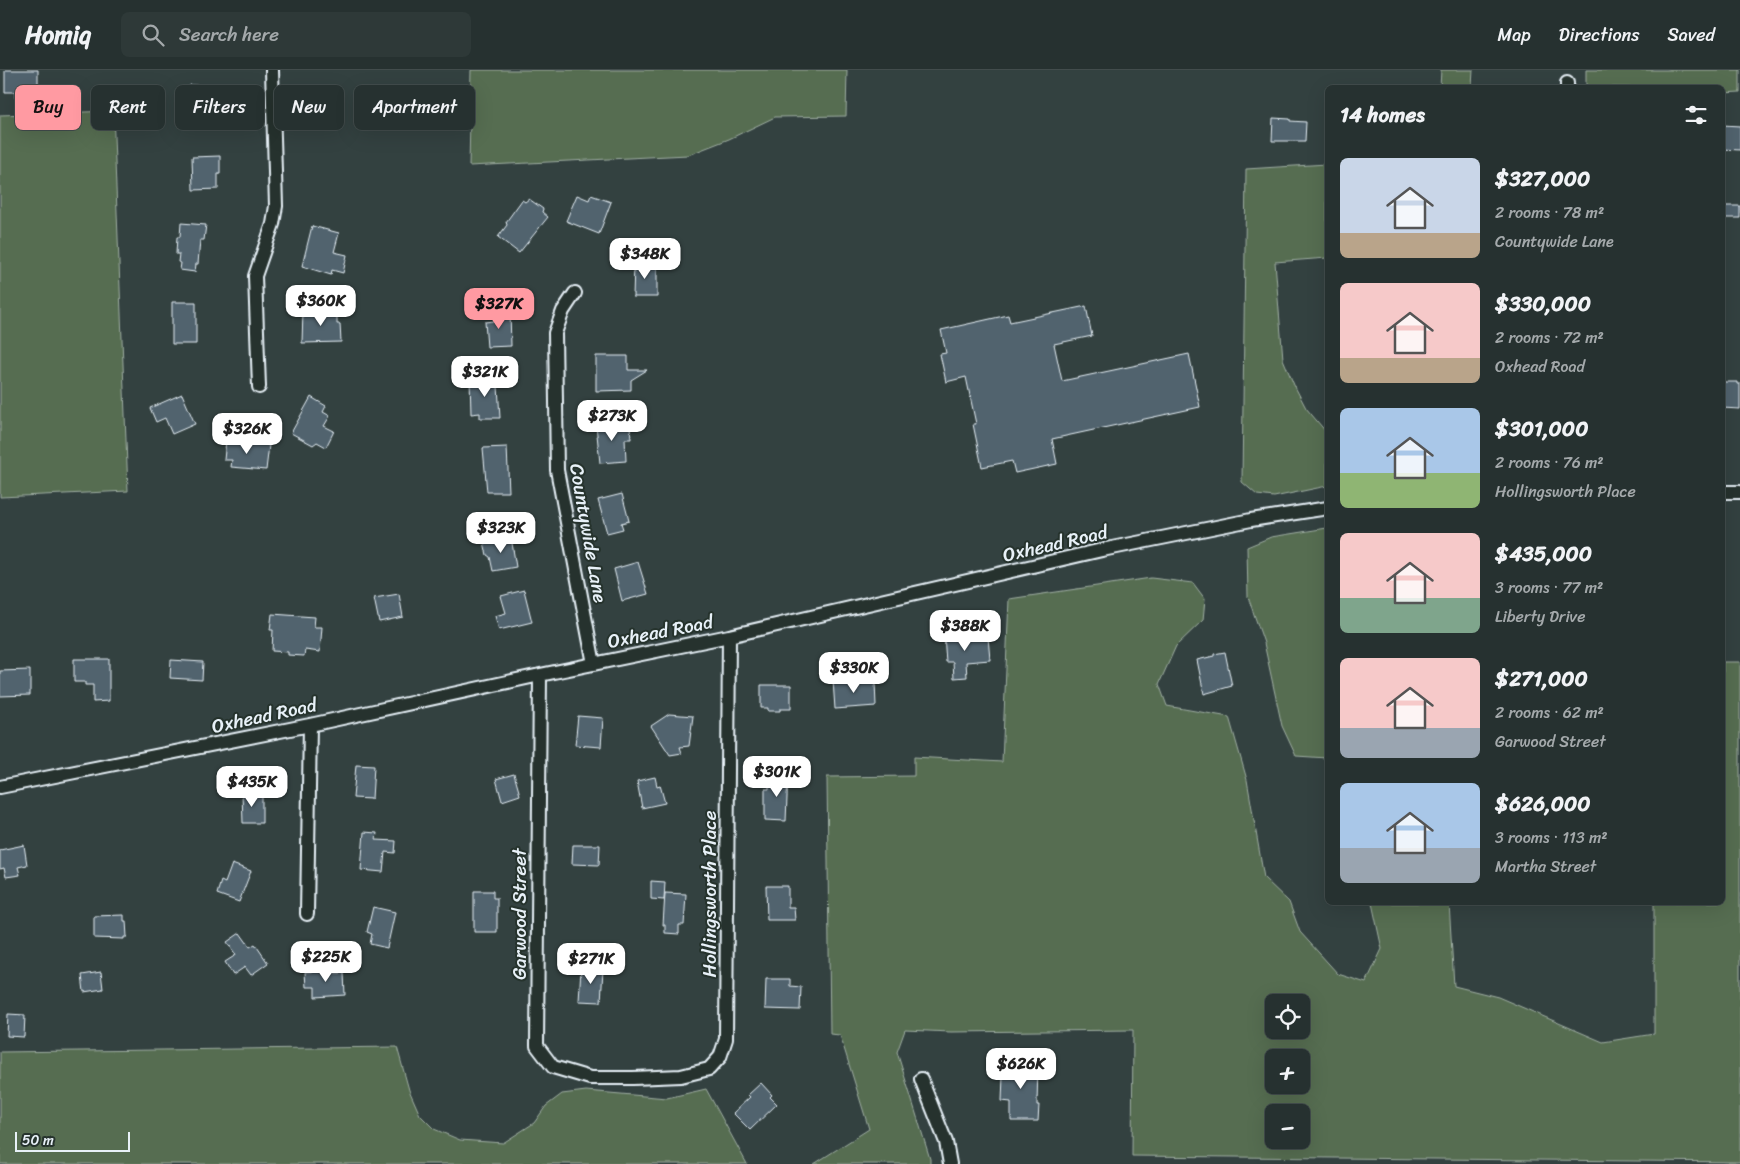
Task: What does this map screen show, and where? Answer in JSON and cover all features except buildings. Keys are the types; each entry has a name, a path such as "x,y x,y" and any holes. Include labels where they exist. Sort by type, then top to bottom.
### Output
{"street":[{"path":"259,387 255,276 273,224 276,206 272,70"},
{"name":"Countywide Lane","path":"575,294 563,311 555,333 557,470 594,664"},
{"path":"1725,492 1740,492"},
{"name":"Oxhead Road","path":"0,787 310,725 729,636 1102,550 1251,520 1325,508"},
{"name":"Hollingsworth Place","path":"633,1078 681,1076 709,1069 720,1057 726,1039 729,636"},
{"name":"Garwood Street","path":"540,675 537,1046 553,1067 590,1078 633,1078"},
{"path":"307,914 310,725"},
{"path":"920,1080 946,1142 950,1164"}],"green space":[{"path":"471,70 847,70 846,116 775,117 729,139 688,155 469,166 470,130 475,130 475,85 471,85"},
{"path":"1441,70 1473,70 1472,85 1440,85"},
{"path":"1586,70 1740,70 1740,92 1725,93 1725,85 1586,85"},
{"path":"81,112 91,112 91,130 114,130 128,491 0,497 0,115 15,114 15,130 81,130"},
{"path":"1325,164 1325,258 1275,262 1283,359 1306,408 1325,431 1325,486 1274,497 1257,495 1242,482 1246,169"},
{"path":"1325,528 1325,758 1296,756 1282,726 1264,643 1248,597 1247,547 1271,537"},
{"path":"1151,578 1193,583 1205,599 1203,620 1176,646 1159,684 1167,706 1229,717 1247,780 1264,878 1289,902 1300,932 1338,974 1366,983 1382,949 1372,905 1449,905 1454,986 1498,997 1603,1042 1654,1034 1654,905 1725,905 1725,662 1740,662 1740,1162 1132,1156 1133,1030 951,1032 905,1030 897,1052 930,1164 814,1164 869,1129 840,1035 830,1034 827,777 914,776 914,757 1002,762 1009,599"},
{"path":"397,1047 409,1090 420,1115 434,1129 460,1140 503,1143 534,1123 546,1106 562,1094 586,1091 667,1098 706,1089 747,1164 0,1164 0,1052"}]}
